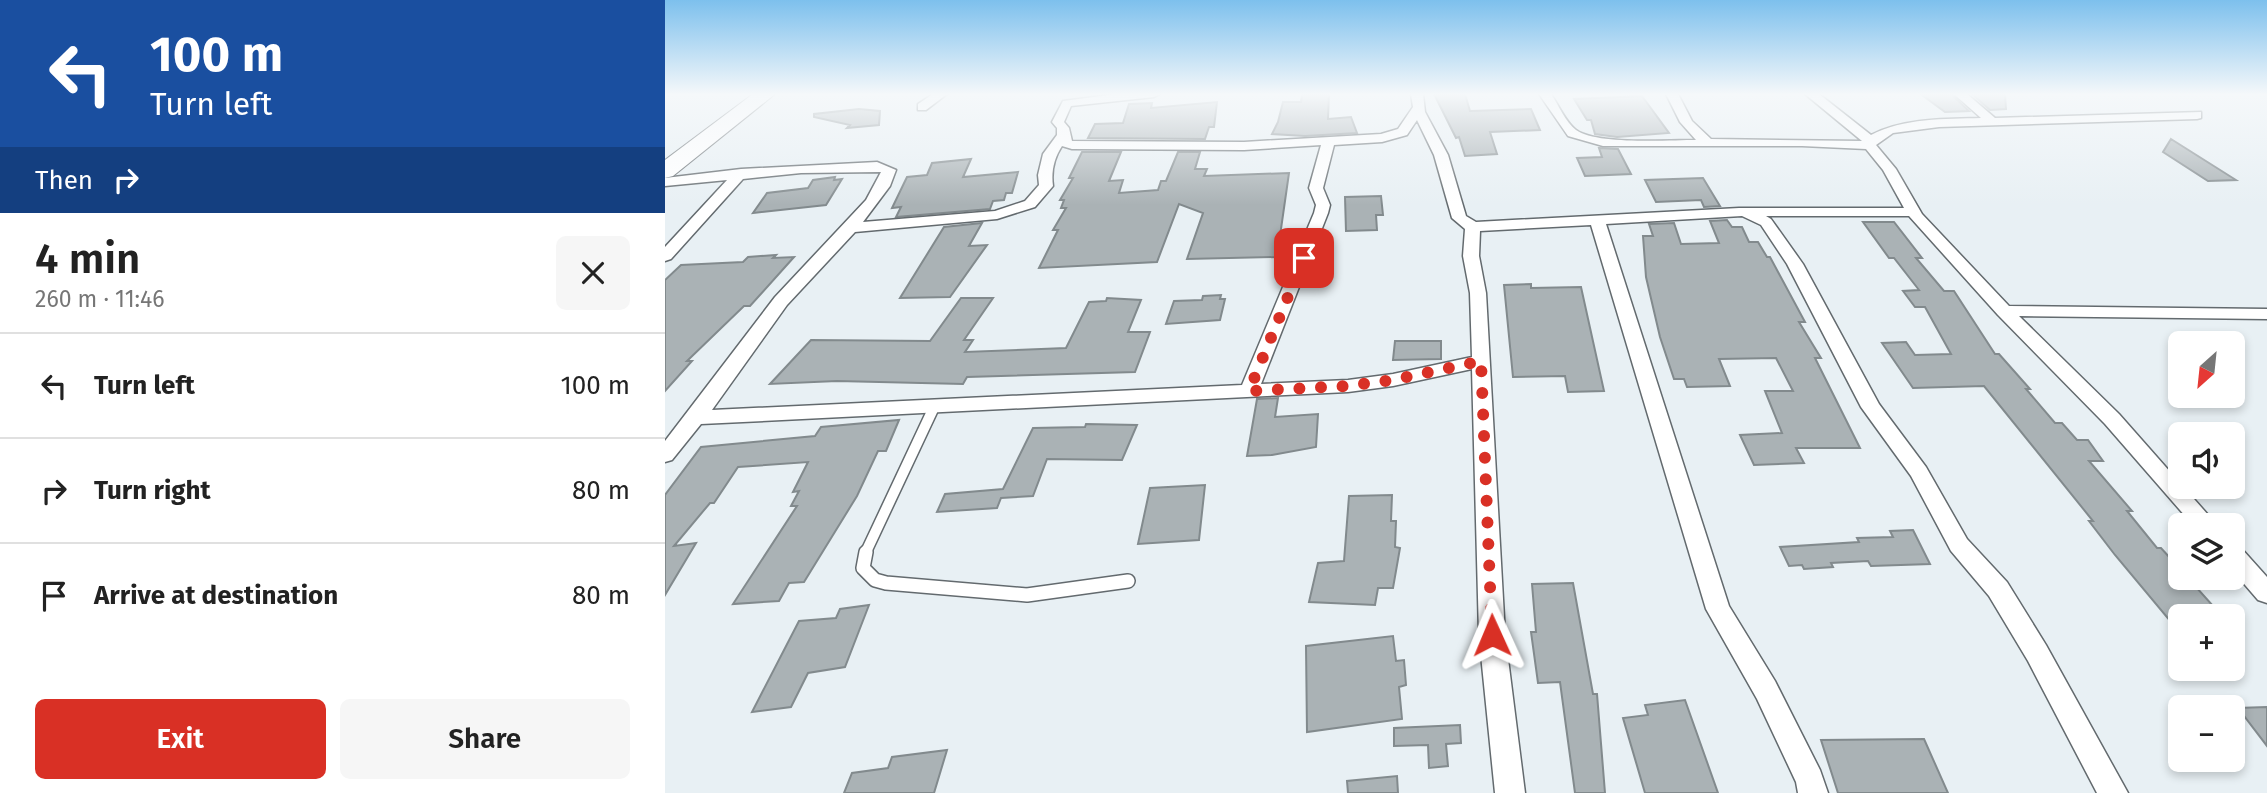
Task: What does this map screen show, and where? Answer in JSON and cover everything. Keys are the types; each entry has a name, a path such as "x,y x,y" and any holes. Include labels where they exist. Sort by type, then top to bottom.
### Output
{"main road":[{"path":"665,152 694,131"},
{"path":"665,171 717,131"}],"street":[{"path":"1063,131 1067,145 1244,146 1329,141 1399,134 1401,131"},
{"path":"1430,131 1441,155 1459,218 1473,227 1744,212 1771,217 1912,212"},
{"path":"1571,131 1588,139 1618,144 1870,143 1888,131"},
{"path":"1694,131 1710,144"},
{"path":"1856,131 1870,143 1900,187 1912,212 2004,311 2112,419 2195,513"},
{"path":"849,228 997,215 1030,204 1046,186 1050,154 1063,135"},
{"path":"1249,391 1321,213 1323,205 1316,188 1329,141"},
{"path":"665,182 741,173 877,166 889,170 878,193 782,299 698,417 665,455"},
{"path":"665,256 741,173"},
{"path":"1771,217 1871,407 1919,472 1959,545 1997,589 2037,653 2113,793"},
{"path":"1597,220 1718,609 1766,690 1810,780 1813,793"},
{"path":"1473,227 1471,256 1478,293 1492,635 1510,793"},
{"path":"2004,311 2267,314"},
{"path":"698,417 1348,386 1393,380 1481,361"},
{"path":"2245,568 2267,593"}],"lane":[{"path":"935,405 864,557 863,568 867,575 886,583 1027,594 1068,591 1128,581"}],"building":[{"path":"1091,131 1208,131 1205,139 1088,138"},
{"path":"1273,131 1357,133 1305,136 1272,134"},
{"path":"1453,131 1515,131 1490,132 1497,154 1465,156 1459,137 1456,138"},
{"path":"1594,131 1669,133 1617,137 1595,134"},
{"path":"2171,139 2236,180 2208,181 2163,152"},
{"path":"1599,148 1618,149 1631,174 1585,176 1577,158 1602,157"},
{"path":"1082,152 1121,152 1109,181 1123,180 1119,193 1158,190 1161,181 1166,181 1178,152 1200,152 1195,169 1207,169 1204,176 1289,173 1277,257 1187,259 1203,213 1179,204 1157,262 1039,268 1058,230 1053,230 1066,208 1061,208 1064,200 1060,200 1073,178 1069,178"},
{"path":"971,159 963,177 1018,172 1012,193 1006,193 1004,200 993,201 990,209 896,217 901,207 892,208 907,177 927,175 932,163"},
{"path":"835,177 834,180 842,179 826,205 753,213 767,193 808,188 813,180"},
{"path":"1703,178 1720,206 1704,207 1701,200 1656,202 1645,180"},
{"path":"1381,196 1383,215 1376,215 1377,230 1346,231 1345,197"},
{"path":"1727,220 1732,227 1742,227 1749,242 1758,242 1767,257 1770,257 1805,322 1799,322 1821,358 1815,358 1860,448 1796,448 1804,463 1754,465 1740,435 1782,433 1765,391 1793,391 1776,358 1719,359 1730,386 1687,387 1684,379 1674,379 1660,337 1646,277 1643,236 1653,236 1649,224 1674,223 1681,244 1719,243 1710,221"},
{"path":"1863,222 1894,222 1922,258 1916,258 1944,291 1954,291 1995,354 1999,354 2030,389 2026,389 2055,423 2062,423 2077,440 2088,440 2103,461 2089,461 2132,511 2127,511 2157,548 2161,548 2168,556 2168,590 2199,590 2211,604 2168,604 2168,618 2115,555 2089,521 2093,521 1984,386 1913,388 1882,343 1906,342 1915,355 1951,354 1925,307 1915,307 1903,291 1919,290 1894,258 1889,258"},
{"path":"982,223 969,246 987,245 950,297 900,298 944,227"},
{"path":"776,255 773,258 794,257 750,306 744,306 687,361 692,361 665,391 665,280 681,265 743,262 748,257"},
{"path":"1531,284 1531,288 1581,287 1604,391 1568,392 1565,376 1513,377 1504,285"},
{"path":"1221,295 1220,299 1225,299 1220,320 1166,324 1174,301 1202,300 1203,296"},
{"path":"961,298 993,298 964,340 973,340 965,352 1066,348 1089,302 1106,301 1107,298 1141,300 1128,332 1150,332 1135,372 967,377 963,384 837,381 770,384 811,340 930,341"},
{"path":"1395,341 1441,341 1441,359 1393,360"},
{"path":"1278,398 1275,417 1318,414 1316,447 1272,455 1247,456 1257,399"},
{"path":"899,420 886,451 878,451 857,496 804,582 789,583 779,601 733,604 797,506 791,506 799,491 793,492 808,462 738,467 714,503 710,503 674,546 696,543 665,595 665,495 701,447 815,436 821,427"},
{"path":"1086,424 1137,425 1122,460 1047,459 1033,496 1001,498 997,508 937,512 945,494 1003,489 1033,428 1085,427"},
{"path":"1205,485 1199,540 1138,544 1150,488"},
{"path":"1392,495 1391,521 1396,521 1395,547 1400,548 1393,588 1378,588 1375,605 1309,602 1318,563 1344,561 1349,496"},
{"path":"1913,530 1930,564 1871,566 1868,561 1831,563 1833,567 1804,569 1802,565 1789,566 1780,547 1859,542 1857,538 1893,537 1890,531"},
{"path":"1573,583 1593,694 1597,694 1605,793 1575,793 1560,682 1538,683 1531,632 1536,632 1532,584"},
{"path":"869,605 845,667 808,673 791,707 752,712 799,621 836,618 840,609"},
{"path":"1393,636 1396,661 1404,660 1406,685 1399,687 1402,719 1307,732 1306,646"},
{"path":"1685,700 1718,793 1645,793 1623,718 1648,715 1645,705"},
{"path":"2267,707 2267,746 2245,717 2245,708"},
{"path":"1460,725 1461,743 1446,744 1448,766 1429,768 1428,745 1394,746 1394,728"},
{"path":"1924,739 1948,793 1838,793 1821,740"},
{"path":"947,750 934,793 844,793 852,773 888,768 892,757"},
{"path":"1397,776 1398,793 1348,793 1347,781"}],"route":[{"path":"1304,258 1249,391 1348,386 1393,380 1481,361 1492,635"}]}
